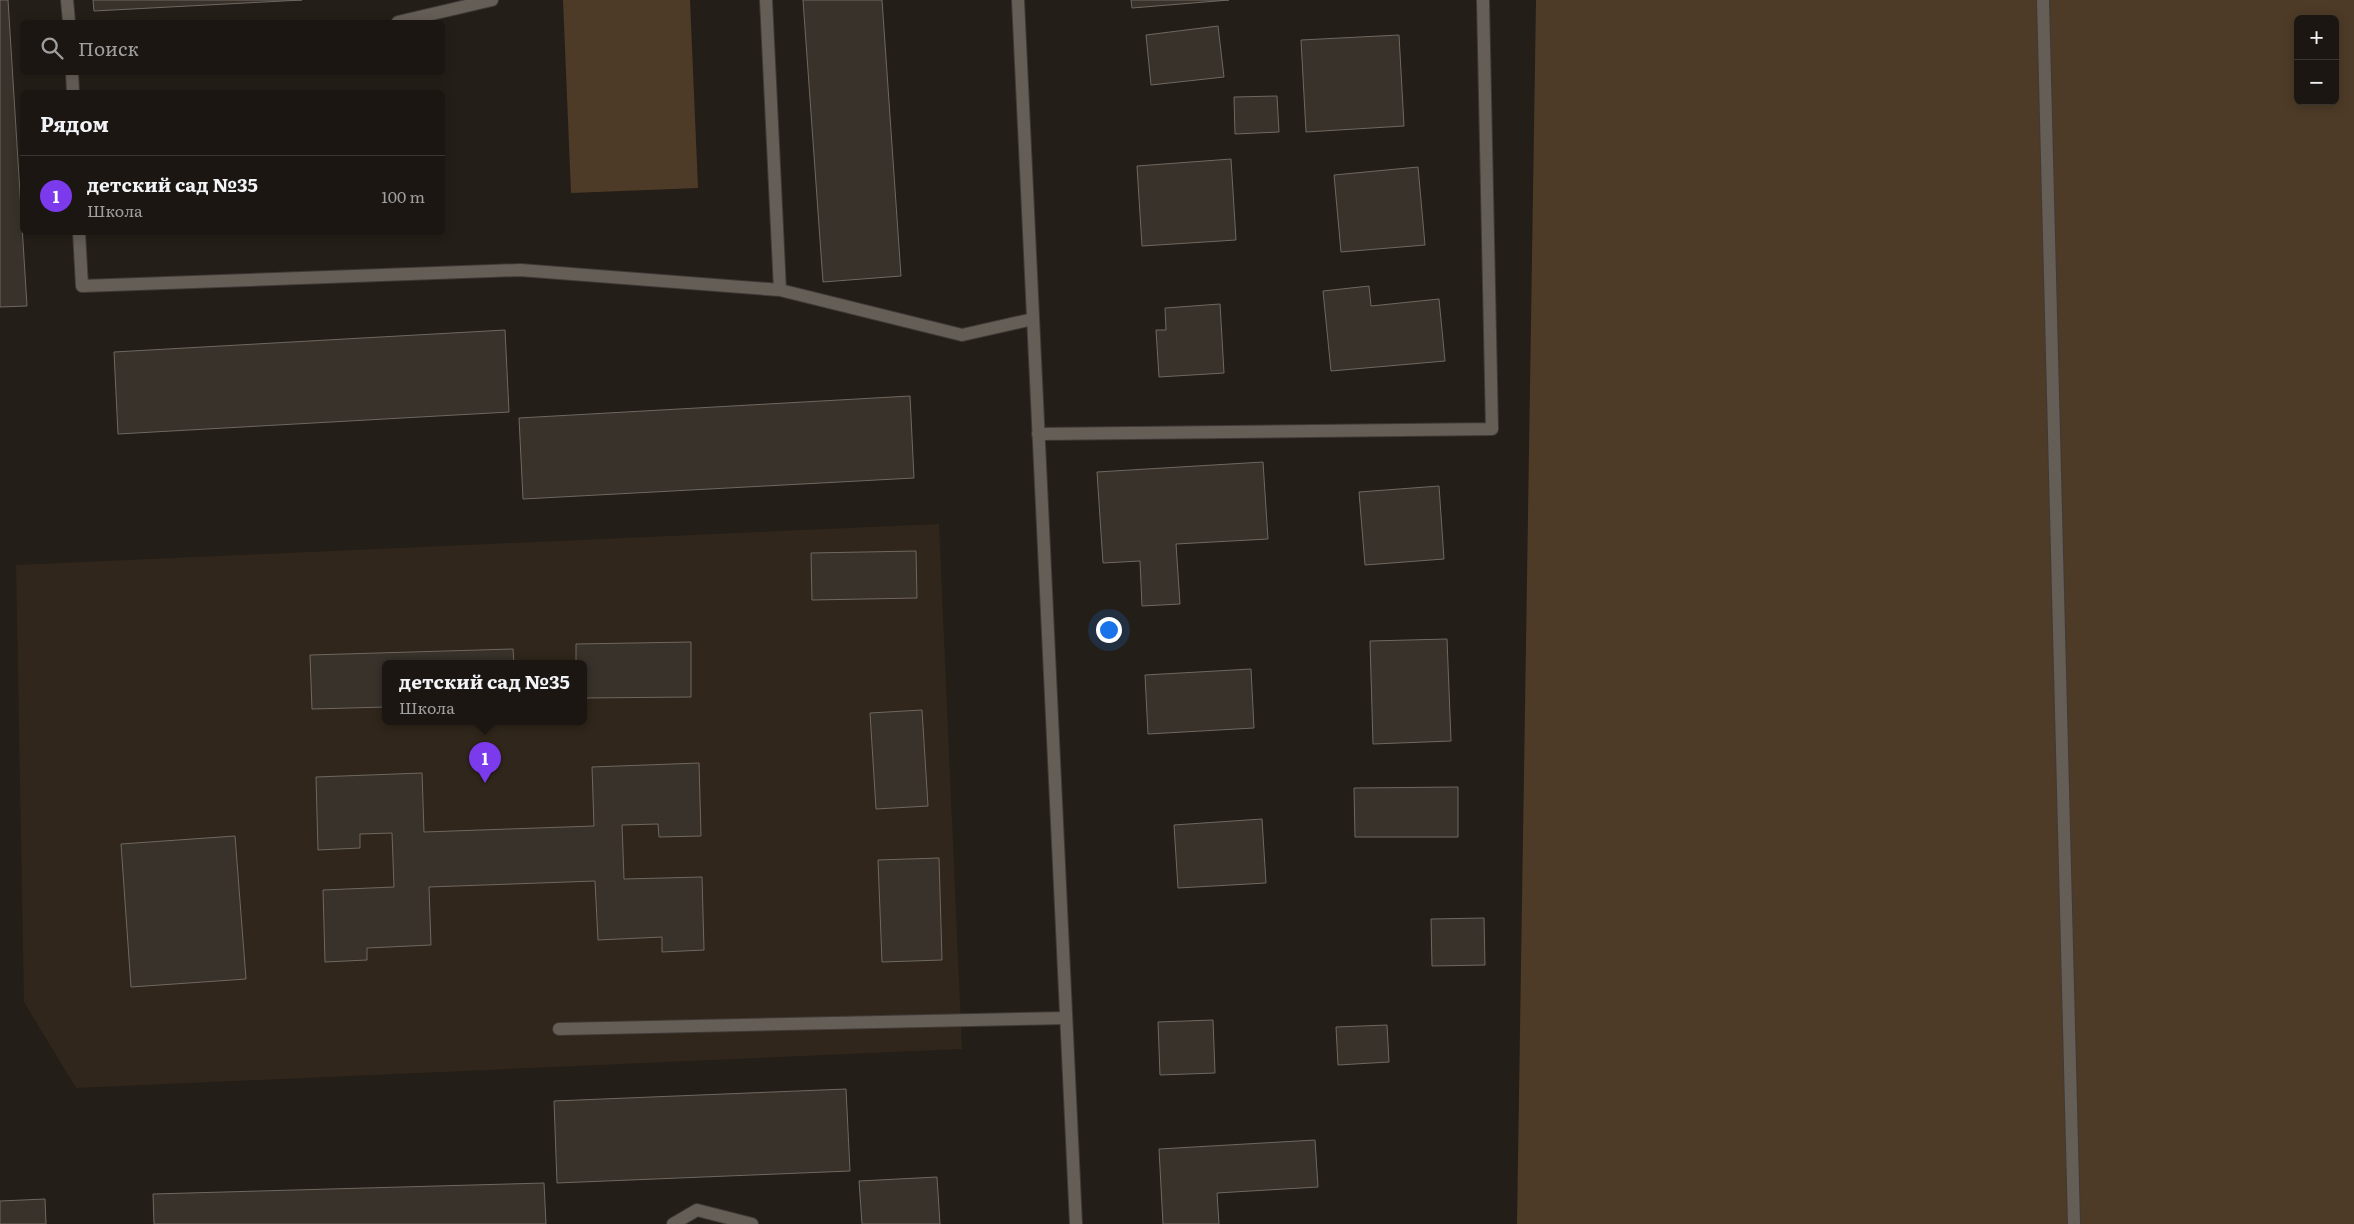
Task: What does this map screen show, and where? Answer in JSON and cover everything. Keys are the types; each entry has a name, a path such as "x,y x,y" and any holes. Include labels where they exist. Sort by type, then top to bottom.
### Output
{"street":[{"path":"67,0 69,20"},
{"path":"407,20 492,0"},
{"path":"766,0 780,290"},
{"path":"1018,0 1076,1224"},
{"path":"1038,434 1492,428 1483,0"},
{"path":"2043,0 2074,1224"},
{"path":"72,75 73,90"},
{"path":"79,235 82,286 520,270 780,290 962,335 1033,319"},
{"path":"559,1029 1066,1018"},
{"path":"673,1224 697,1210 752,1224"}],"shaded area":[{"path":"563,0 690,0 698,188 571,193"},
{"path":"1536,0 2354,0 2354,1224 1517,1224"},
{"path":"939,524 962,1049 76,1088 24,1002 16,565"}],"building":[{"path":"0,0 8,0 20,193 20,235 23,235 27,306 0,307"},
{"path":"93,0 302,0 94,11"},
{"path":"803,0 882,0 901,276 823,282"},
{"path":"1131,0 1229,0 1132,8"},
{"path":"1218,26 1224,77 1151,85 1146,35"},
{"path":"1399,35 1404,126 1306,132 1301,40"},
{"path":"1277,96 1279,132 1235,134 1234,97"},
{"path":"1231,159 1236,240 1142,246 1137,166"},
{"path":"1418,167 1425,245 1341,252 1334,175"},
{"path":"1369,286 1371,306 1439,299 1445,361 1331,371 1323,291"},
{"path":"1220,304 1224,373 1159,377 1156,330 1166,330 1165,308"},
{"path":"505,330 509,412 118,434 114,352"},
{"path":"910,396 914,478 523,499 519,418"},
{"path":"1263,462 1268,539 1176,544 1180,604 1142,606 1140,561 1103,563 1097,472"},
{"path":"1439,486 1444,559 1365,565 1359,492"},
{"path":"916,551 917,598 812,600 811,553"},
{"path":"1447,639 1451,741 1373,744 1370,641"},
{"path":"691,642 691,697 587,698 587,660 576,660 576,644"},
{"path":"513,649 514,660 382,660 382,707 312,709 310,655"},
{"path":"1251,669 1254,728 1148,734 1145,675"},
{"path":"922,710 928,806 876,809 870,713"},
{"path":"699,763 701,836 659,837 658,824 622,825 624,879 702,877 704,950 662,952 662,937 598,940 595,881 429,887 431,945 367,948 367,960 325,962 323,890 394,887 392,833 360,834 360,848 318,850 316,777 422,773 424,832 594,826 592,767"},
{"path":"1458,787 1458,837 1355,837 1354,788"},
{"path":"1262,819 1266,883 1178,888 1174,825"},
{"path":"235,836 246,979 131,987 121,844"},
{"path":"939,858 942,960 882,962 878,860"},
{"path":"1484,918 1485,965 1432,966 1431,919"},
{"path":"1213,1020 1215,1073 1160,1075 1158,1022"},
{"path":"1387,1025 1389,1062 1338,1065 1336,1027"},
{"path":"846,1089 850,1171 557,1183 554,1101"},
{"path":"1315,1140 1318,1187 1217,1193 1219,1224 1163,1224 1159,1149"},
{"path":"937,1177 940,1224 862,1224 859,1181"},
{"path":"544,1183 546,1224 154,1224 153,1194"},
{"path":"45,1199 46,1224 0,1224 0,1201"}],"place":[{"name":"детский сад №35","path":"485,783"}]}
